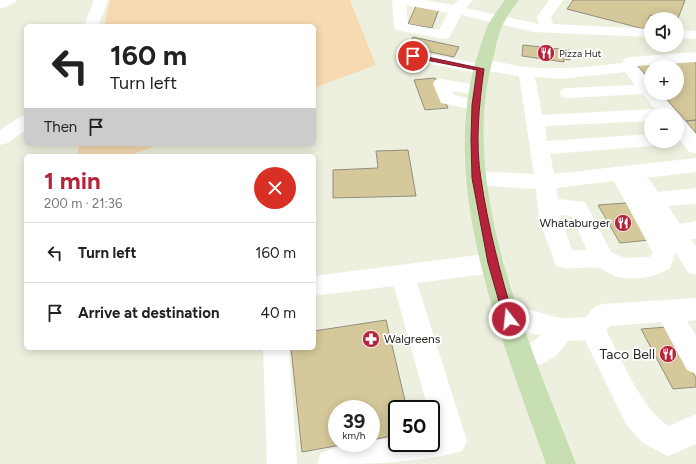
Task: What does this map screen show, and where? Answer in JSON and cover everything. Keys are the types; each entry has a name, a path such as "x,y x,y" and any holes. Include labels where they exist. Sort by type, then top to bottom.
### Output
{"main road":[{"path":"512,0 498,20 486,48 481,67 476,98 474,140 476,178 493,263 509,319 561,464"}],"street":[{"path":"0,5 10,0"},
{"path":"92,24 101,0"},
{"path":"461,5 444,35 401,27 400,0 461,5 498,20 547,29 644,33"},
{"path":"547,29 544,17 556,0"},
{"path":"684,34 696,34"},
{"path":"413,56 481,67 561,74 629,67"},
{"path":"629,67 630,62 696,58"},
{"path":"629,67 644,84"},
{"path":"526,71 550,219 564,259 603,259 620,268 655,266 662,261 664,253 626,172"},
{"path":"561,74 578,118"},
{"path":"568,93 644,89"},
{"path":"657,100 663,108"},
{"path":"534,121 578,118 644,125"},
{"path":"0,139 24,123"},
{"path":"539,148 644,140"},
{"path":"476,178 545,182 696,165"},
{"path":"626,172 652,200 696,265"},
{"path":"652,200 696,196"},
{"path":"548,206 578,208 603,259"},
{"path":"675,234 696,230"},
{"path":"316,286 493,263"},
{"path":"332,464 452,441 403,274"},
{"path":"509,319 538,322 562,330 592,328 603,315 696,309"},
{"path":"668,311 696,361"},
{"path":"592,328 636,414 653,433 668,441 696,429"},
{"path":"523,360 546,348 562,330"},
{"path":"276,350 282,464"}],"shaded area":[{"path":"110,0 350,0 376,65 316,87 316,24 104,24"},
{"path":"79,146 156,146 134,154 77,154"}],"building":[{"path":"573,0 685,0 680,12 644,12 644,29 567,9"},
{"path":"416,6 439,9 432,28 408,24"},
{"path":"413,37 459,47 454,57 407,47"},
{"name":"Pizza Hut","path":"523,45 569,50 570,60 564,59 564,62 522,56"},
{"path":"696,61 696,120 686,121 684,119 684,108 674,108 667,100 684,100 684,62"},
{"path":"637,65 644,65 644,73"},
{"path":"435,78 448,108 425,110 414,80"},
{"path":"696,120 696,133 686,121"},
{"path":"408,150 416,196 333,198 333,170 378,168 376,151"},
{"name":"Whataburger","path":"626,203 650,240 620,243 598,205"},
{"name":"Walgreens","path":"386,320 405,400 388,400 388,437 380,438 380,400 328,400 328,447 302,452 291,350 316,350 316,331"},
{"name":"Taco Bell","path":"667,327 696,378 696,387 673,389 641,329"}],"place":[{"name":"Pizza Hut","path":"546,53"},
{"name":"Whataburger","path":"623,223"},
{"name":"Walgreens","path":"371,339"},
{"name":"Taco Bell","path":"668,354"}],"route":[{"path":"413,56 480,69 475,105 474,140 476,178 484,226 509,319"}]}
